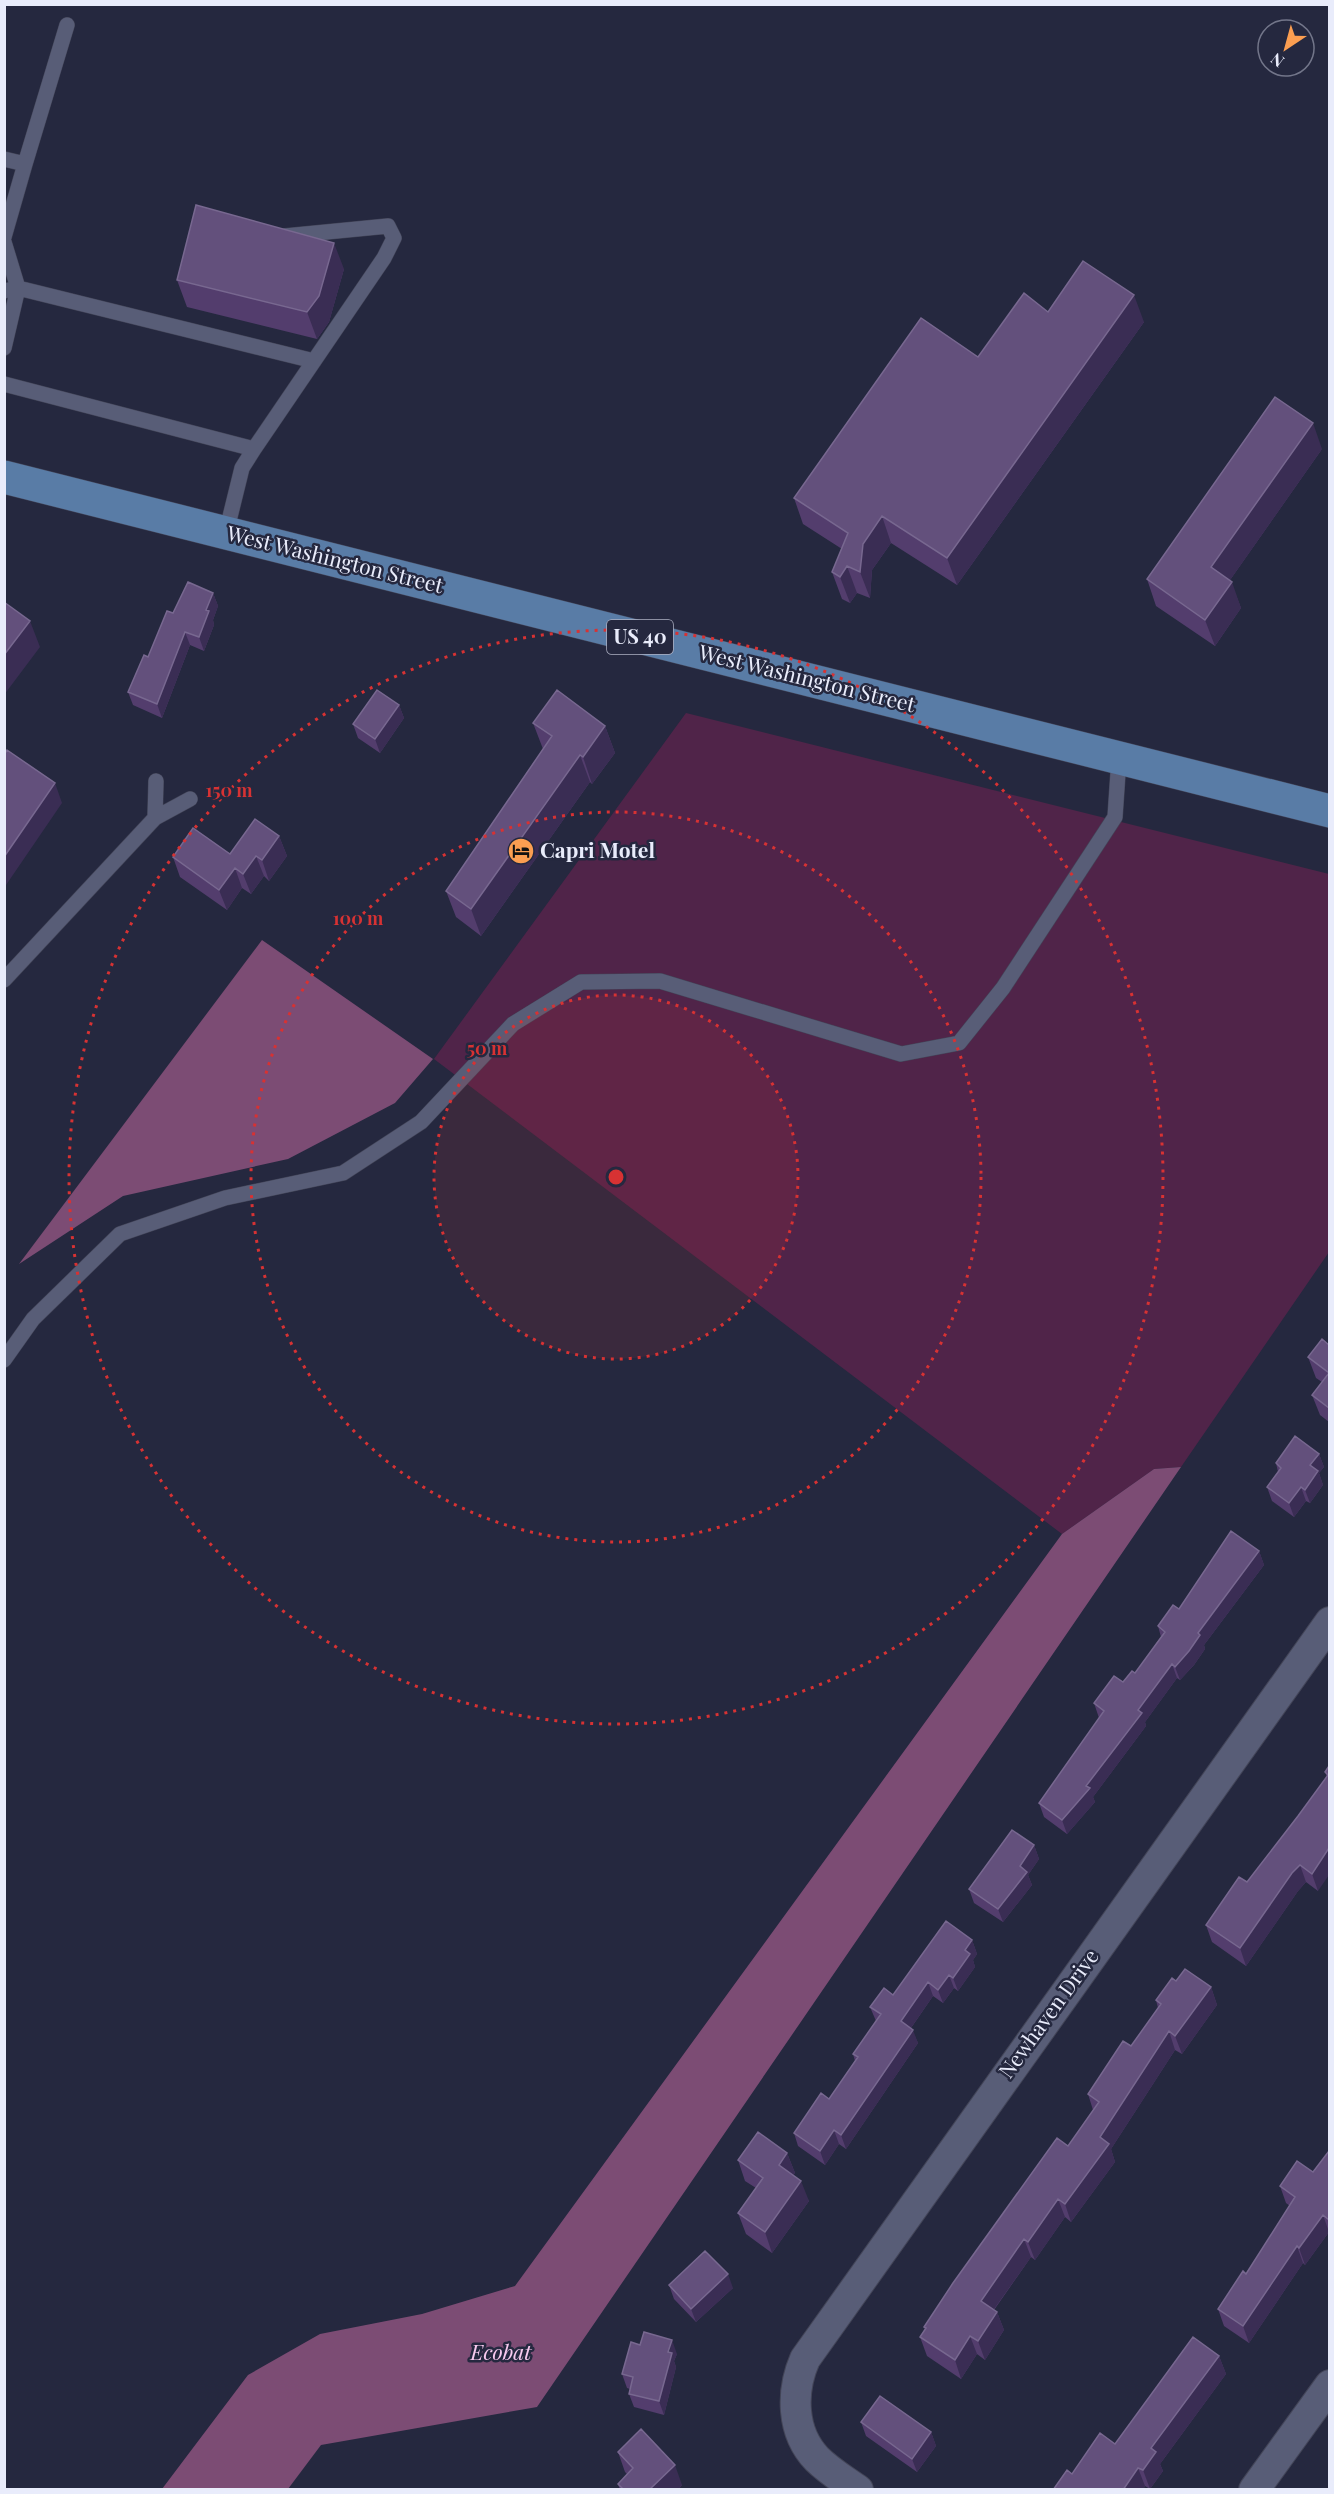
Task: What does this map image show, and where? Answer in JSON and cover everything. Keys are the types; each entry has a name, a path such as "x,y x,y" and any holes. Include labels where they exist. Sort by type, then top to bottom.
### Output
{"main road":[{"name":"West Washington Street","path":"4,477 1329,811"}],"street":[{"name":"Newhaven Drive","path":"858,2490 815,2457 808,2447 797,2417 796,2386 799,2373 813,2346 1329,1622"},
{"path":"1254,2490 1329,2385"}],"lane":[{"path":"4,237 67,25"},
{"path":"4,159 25,164"},
{"path":"226,533 242,468 384,258 394,238 388,226 285,236"},
{"path":"4,242 11,289 4,348"},
{"path":"11,289 314,361"},
{"path":"4,384 254,449"},
{"path":"4,1360 33,1319 120,1234 225,1198 343,1173 421,1122 513,1024 581,982 660,981 901,1054 959,1043 1003,988 1115,817 1119,758"},
{"path":"155,818 156,781"},
{"path":"4,980 155,818 190,799"}],"shaded area":[{"path":"686,713 1329,874 1329,1252 1181,1467 1154,1469 1062,1534 434,1059"}],"green space":[{"path":"262,940 433,1059 395,1103 288,1159 123,1196 19,1264"},
{"name":"Ecobat","path":"1181,1467 537,2407 321,2445 288,2489 162,2489 248,2375 320,2334 422,2314 515,2286 1062,1534 1154,1469"}],"building":[{"path":"196,205 334,243 319,296 307,312 177,280"},
{"path":"1083,261 1134,295 947,558 882,516 863,544 860,572 847,566 840,577 832,572 848,533 794,498 921,318 978,357 1024,293 1048,312"},
{"path":"1275,397 1313,423 1211,567 1232,582 1205,620 1147,579"},
{"path":"188,582 213,593 206,610 209,611 199,637 185,632 157,704 128,692 144,655 148,657 167,611 173,613"},
{"path":"4,602 30,621 4,655"},
{"path":"377,690 399,705 375,739 353,724"},
{"path":"557,690 605,726 583,757 580,755 471,909 446,891 552,736 533,723"},
{"path":"7,750 55,783 4,857 4,755"},
{"path":"255,819 279,836 262,860 256,856 243,874 235,868 219,890 173,857 193,828 230,854"},
{"path":"1322,1339 1329,1345 1329,1373 1308,1357"},
{"path":"1329,1373 1329,1408 1312,1395"},
{"path":"1295,1436 1319,1454 1310,1465 1318,1471 1305,1490 1301,1487 1289,1503 1267,1487 1281,1468 1276,1463"},
{"path":"1231,1531 1259,1551 1198,1633 1200,1635 1189,1651 1175,1667 1172,1664 1138,1710 1142,1713 1086,1786 1090,1788 1062,1820 1039,1803 1104,1711 1094,1703 1114,1676 1123,1682 1132,1671 1135,1673 1165,1632 1158,1626 1173,1605 1179,1609"},
{"path":"1329,1766 1329,1848 1312,1874 1300,1865 1292,1873 1240,1948 1206,1925 1239,1877 1247,1882 1328,1775 1325,1772"},
{"path":"1012,1830 1034,1845 1020,1866 1027,1872 998,1909 969,1889"},
{"path":"946,1921 972,1940 965,1950 970,1954 953,1978 949,1975 938,1990 928,1982 901,2021 913,2030 841,2135 834,2130 820,2151 794,2133 821,2093 829,2099 858,2057 853,2054 881,2014 870,2007 884,1988 893,1995"},
{"path":"1185,1969 1211,1987 1175,2036 1169,2031 1100,2137 1109,2144 1065,2204 1058,2199 1028,2242 1024,2239 981,2301 997,2312 978,2341 970,2336 955,2360 920,2337 926,2328 924,2327 1057,2138 1068,2146 1099,2102 1088,2094 1123,2041 1131,2046 1161,2004 1156,2000 1172,1978 1176,1981"},
{"path":"758,2132 787,2153 779,2165 801,2181 765,2232 738,2213 763,2178 738,2160"},
{"path":"1329,2151 1329,2220 1323,2215 1299,2248 1297,2246 1243,2326 1218,2309 1243,2271 1246,2274 1295,2197 1280,2186 1297,2161 1313,2172"},
{"path":"705,2251 728,2274 691,2309 669,2285"},
{"path":"644,2332 672,2340 668,2352 672,2353 659,2401 629,2394 633,2377 622,2374 631,2342 640,2345"},
{"path":"1193,2337 1219,2356 1151,2448 1156,2452 1143,2470 1138,2468 1123,2490 1053,2490 1067,2470 1072,2474 1100,2433 1115,2444"},
{"path":"880,2396 931,2432 912,2459 861,2422"},
{"path":"641,2429 675,2465 649,2490 624,2490 618,2484 633,2468 618,2452"}],"place":[{"name":"Capri Motel","path":"521,851"}]}
